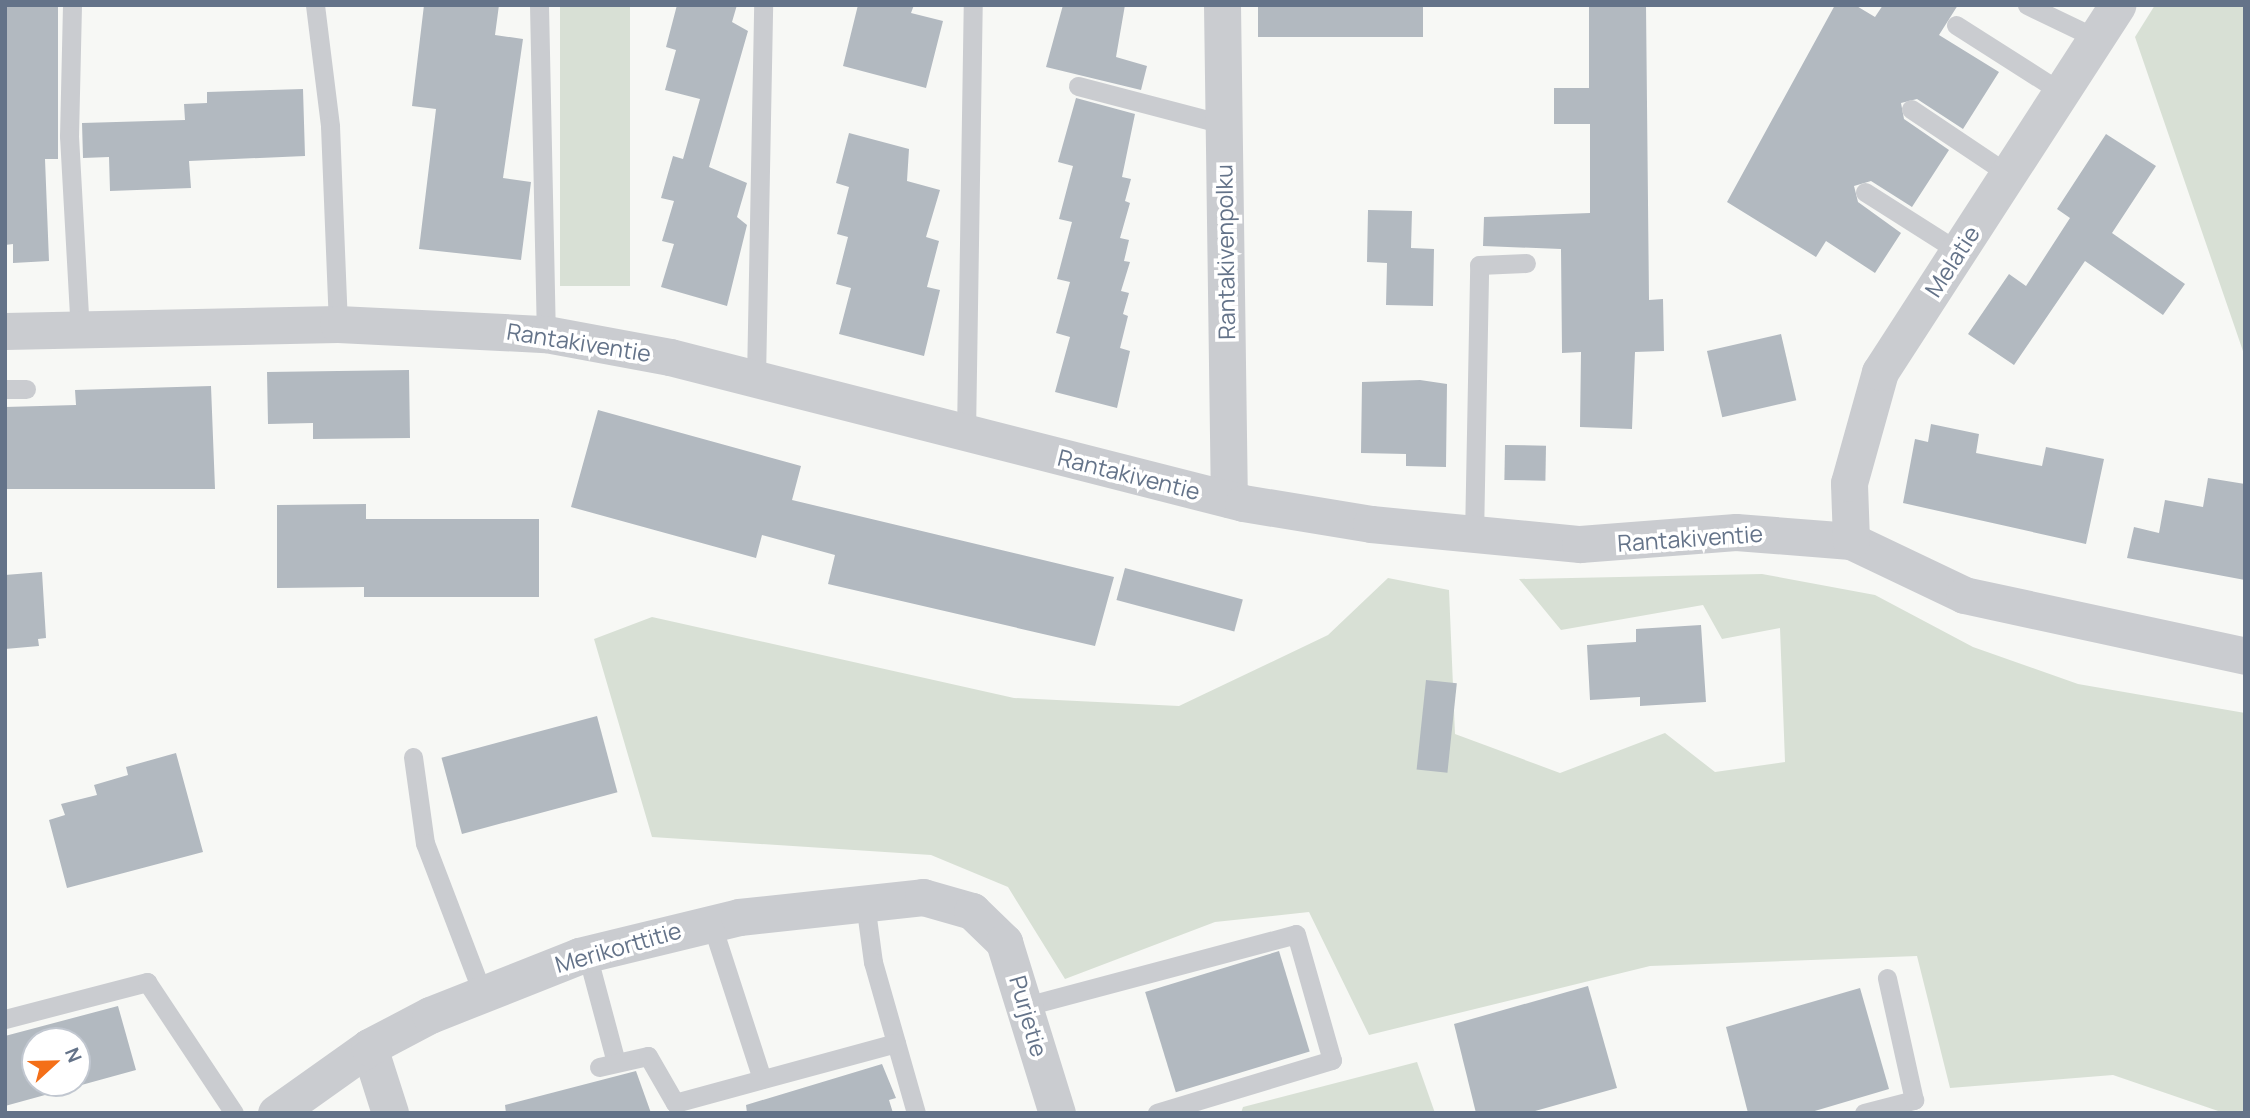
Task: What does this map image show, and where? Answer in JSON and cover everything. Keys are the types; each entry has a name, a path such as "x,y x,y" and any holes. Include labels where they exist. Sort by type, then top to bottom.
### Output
{"street":[{"name":"Rantakivenpolku","path":"1222,5 1229,499"},
{"name":"Melatie","path":"1850,541 1849,483 1880,372 2117,5"},
{"name":"Rantakiventie","path":"5,331 338,324 546,334 756,379 1229,499 1474,537 1580,544 1736,532 1850,541 1964,595 2245,656"},
{"name":"Merikorttitie","path":"276,1113 369,1047 481,992 587,954 711,922 865,903 951,901 990,924"},
{"name":"Purjetie","path":"990,924 1013,957 1057,1113"},
{"path":"369,1047 390,1113"}],"lane":[{"path":"72,5 69,136 80,331"},
{"path":"315,5 330,126 338,324"},
{"path":"539,5 546,334"},
{"path":"756,379 764,5"},
{"path":"966,434 973,5"},
{"path":"2027,5 2096,38"},
{"path":"1956,25 2061,92"},
{"path":"1078,86 1223,124"},
{"path":"1911,109 2008,174"},
{"path":"1865,192 1958,251"},
{"path":"1474,537 1479,265 1526,263"},
{"path":"5,389 26,389"},
{"path":"413,757 425,844 481,992"},
{"path":"865,903 873,962 916,1113"},
{"path":"711,922 762,1079"},
{"path":"1026,1006 1296,934 1332,1060 1157,1113"},
{"path":"587,954 608,1064 648,1056 675,1103 896,1043"},
{"path":"1864,1113 1914,1100 1887,978"},
{"path":"5,1019 147,982 234,1113"}],"shaded area":[{"path":"560,5 630,5 630,286 560,286"},
{"path":"2155,5 2245,5 2245,357 2135,37"},
{"path":"1762,574 1875,595 1973,647 2078,684 2245,713 2245,1113 2224,1113 2113,1075 1950,1088 1917,956 1650,966 1369,1035 1309,912 1215,922 1065,979 1008,887 931,855 652,837 594,639 652,617 1014,698 1179,706 1328,635 1388,578 1449,590 1455,734 1560,773 1665,733 1715,772 1785,762 1780,628 1722,639 1703,605 1561,630 1519,579"},
{"path":"1417,1062 1435,1113 1241,1113 1243,1107"}],"building":[{"path":"5,5 58,5 58,159 45,159 49,261 13,263 13,244 5,245"},
{"path":"424,5 499,5 495,35 523,39 503,178 531,182 521,260 419,249 436,109 412,106"},
{"path":"677,5 737,5 732,22 748,31 709,167 747,183 737,217 747,225 727,306 661,287 674,244 662,241 674,201 661,198 673,156 683,159 700,99 665,90 676,50 666,47"},
{"path":"858,5 914,5 911,13 943,21 926,88 843,66"},
{"path":"1063,5 1125,5 1116,57 1147,66 1141,90 1046,67"},
{"path":"1258,5 1423,5 1423,37 1258,37"},
{"path":"1589,5 1646,5 1649,300 1663,299 1664,351 1635,352 1632,429 1580,427 1581,352 1562,353 1561,249 1483,246 1484,217 1590,213 1590,124 1554,124 1554,88 1589,88"},
{"path":"1835,5 1855,5 1875,17 1883,5 1958,5 1939,35 1999,72 1963,129 1917,99 1901,103 1904,119 1949,150 1912,207 1871,181 1854,186 1858,202 1901,233 1875,273 1826,241 1816,257 1727,202"},
{"path":"303,89 305,156 189,161 191,188 110,191 109,157 83,158 82,123 185,120 184,104 207,103 207,92"},
{"path":"1076,98 1135,114 1122,177 1131,179 1125,201 1130,203 1120,238 1129,240 1124,261 1130,262 1121,291 1129,293 1123,314 1128,316 1120,348 1130,351 1117,408 1055,392 1070,337 1056,333 1070,282 1057,279 1072,222 1059,219 1073,166 1058,162"},
{"path":"849,133 909,149 907,181 940,190 926,237 939,241 927,287 940,290 924,356 839,334 851,288 836,284 848,237 837,234 849,187 836,183"},
{"path":"2106,134 2156,166 2112,233 2185,284 2163,315 2085,261 2014,365 1968,334 2009,274 2026,286 2070,218 2057,209"},
{"path":"1368,210 1412,211 1411,248 1434,249 1433,306 1386,305 1387,263 1367,262"},
{"path":"1781,334 1796,400 1722,417 1707,351"},
{"path":"409,370 410,438 313,439 313,423 268,424 267,372"},
{"path":"1420,380 1447,384 1446,467 1406,466 1406,454 1361,453 1362,382"},
{"path":"211,386 215,489 5,489 5,407 76,405 75,390"},
{"path":"598,410 801,466 792,500 1114,577 1095,646 828,584 835,555 762,535 756,558 571,507"},
{"path":"1931,424 1979,434 1976,453 2042,466 2046,447 2104,459 2086,544 1903,503 1915,439 1928,442"},
{"path":"1505,445 1546,446 1545,481 1504,480"},
{"path":"2208,478 2245,484 2245,580 2127,558 2134,527 2159,533 2165,500 2203,507"},
{"path":"366,504 366,519 539,519 539,597 364,597 364,587 277,588 277,505"},
{"path":"1125,568 1243,600 1234,631 1116,600"},
{"path":"42,572 46,638 38,639 39,646 5,649 5,575"},
{"path":"1701,625 1706,702 1640,706 1640,697 1590,700 1587,645 1636,642 1636,629"},
{"path":"1426,680 1457,683 1447,773 1417,770"},
{"path":"597,716 617,792 462,834 441,758"},
{"path":"176,753 203,852 67,888 49,820 65,815 61,804 97,795 94,785 128,775 126,767"},
{"path":"1279,951 1310,1051 1176,1092 1145,992"},
{"path":"1588,986 1617,1088 1528,1113 1476,1113 1454,1024"},
{"path":"1860,988 1889,1089 1808,1113 1748,1113 1726,1027"},
{"path":"118,1006 136,1070 91,1082 91,1027 39,1027"},
{"path":"21,1032 21,1097 38,1097 5,1106 5,1036"},
{"path":"882,1064 896,1098 889,1100 893,1113 747,1113 746,1105"},
{"path":"636,1071 651,1113 506,1113 505,1105"}]}
